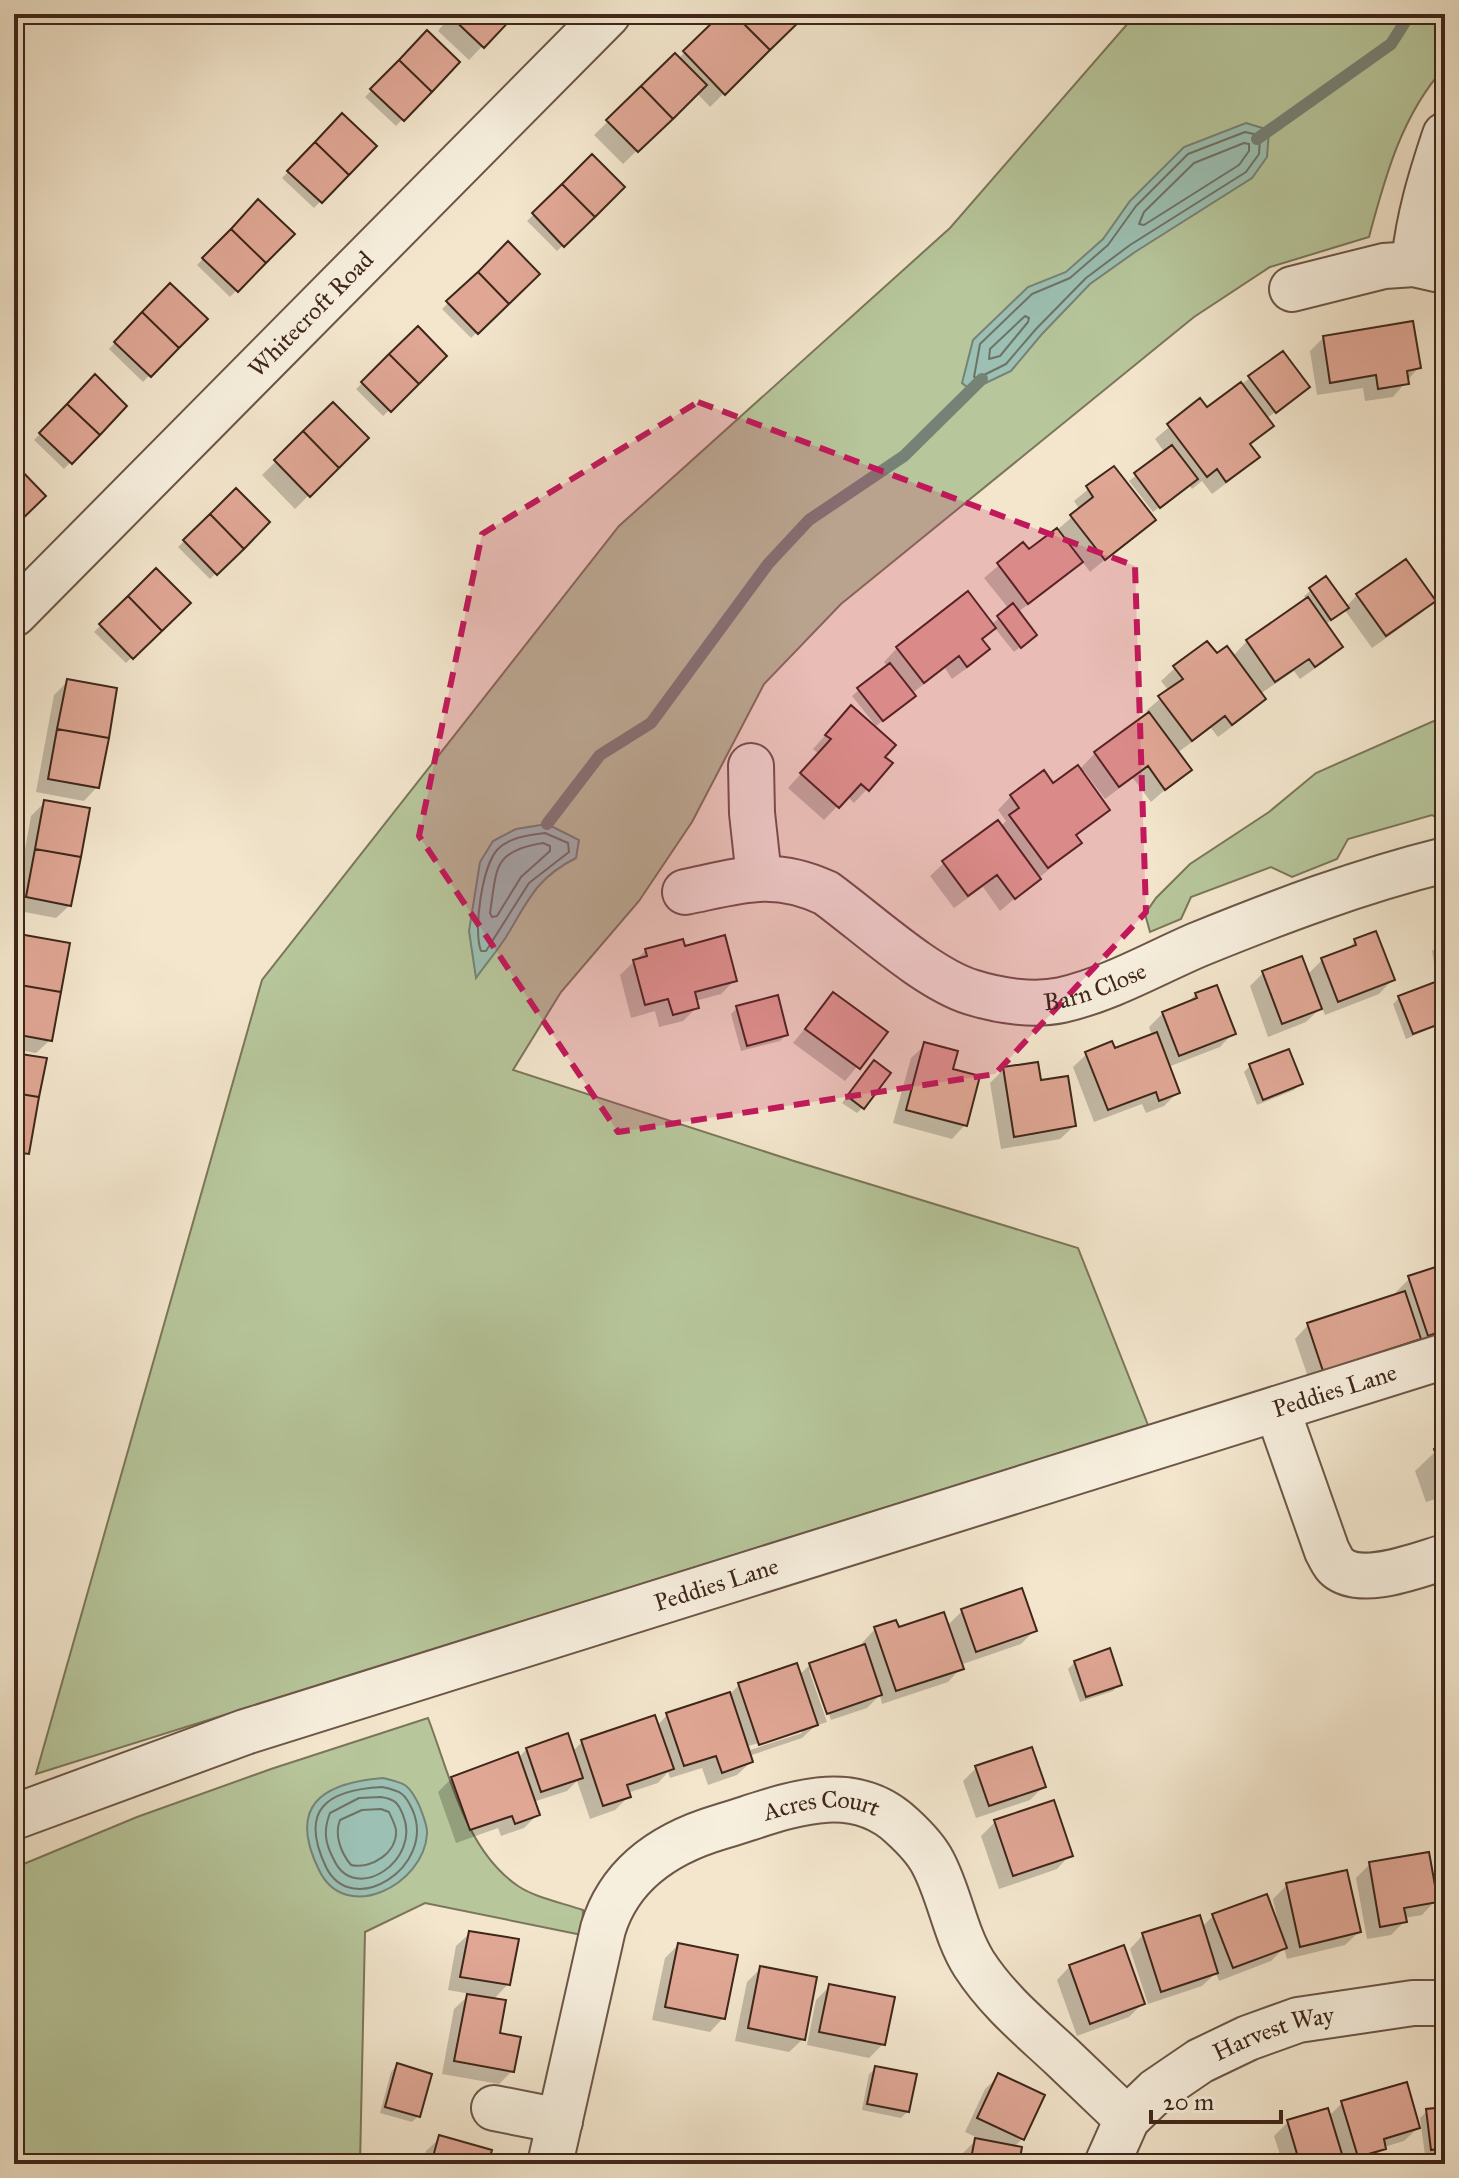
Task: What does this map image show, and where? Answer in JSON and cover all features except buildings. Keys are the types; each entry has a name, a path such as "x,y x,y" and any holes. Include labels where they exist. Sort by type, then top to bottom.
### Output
{"street":[{"name":"Whitecroft Road","path":"14,614 608,14"},
{"path":"1292,289 1369,269 1430,268 1417,235 1445,135"},
{"path":"751,766 759,877"},
{"name":"Barn Close","path":"685,892 759,877 786,879 826,893 940,978 960,988 1004,1000 1058,1001 1087,993 1270,916 1393,874 1445,860"},
{"name":"Peddies Lane","path":"14,1817 245,1732 1433,1359"},
{"path":"1277,1409 1327,1551 1337,1567 1354,1575 1369,1577 1445,1557"},
{"name":"Acres Court","path":"550,2164 606,1919 618,1894 639,1869 666,1849 703,1832 820,1800 853,1799 887,1811 914,1837 933,1863 972,1961 999,1999 1127,2119"},
{"name":"Harvest Way","path":"1107,2164 1127,2119 1156,2091 1200,2061 1248,2038 1298,2020 1413,2003 1445,2003"},
{"path":"494,2108 560,2121"}],"highlighted area":[{"path":"698,402 1135,566 1146,912 995,1074 618,1132 419,836 482,534"}],"green space":[{"path":"1136,14 1445,14 1445,67 1430,85 1406,126 1389,169 1369,237 1270,267 1194,317 841,604 764,684 692,822 639,901 561,992 513,1070 1078,1248 1148,1425 36,1774 262,980 619,526 950,228"},
{"path":"1445,716 1445,823 1432,815 1348,839 1337,859 1292,877 1271,867 1191,897 1181,919 1150,932 1145,914 1156,898 1190,864 1269,812 1316,773"},
{"path":"428,1718 461,1810 485,1853 518,1886 583,1910 582,1935 425,1903 365,1932 360,2164 14,2164 14,1868 137,1817"}],"water":[{"path":"1246,123 1269,130 1267,157 1252,178 1090,284 1011,371 971,390 962,383 973,340 1028,287 1066,272 1103,239 1130,201 1184,147"},
{"path":"547,824 579,840 576,858 542,882 476,978 469,931 480,862 493,841 516,829"},
{"path":"383,1778 406,1786 415,1798 427,1831 423,1852 413,1869 382,1892 364,1896 346,1895 331,1886 319,1870 310,1848 307,1830 309,1815 316,1802 327,1793 342,1786"}],"waterway":[{"path":"1257,139 1391,44 1410,14"},
{"path":"547,824 600,755 651,723 768,564 809,520 904,456 982,379"}]}
